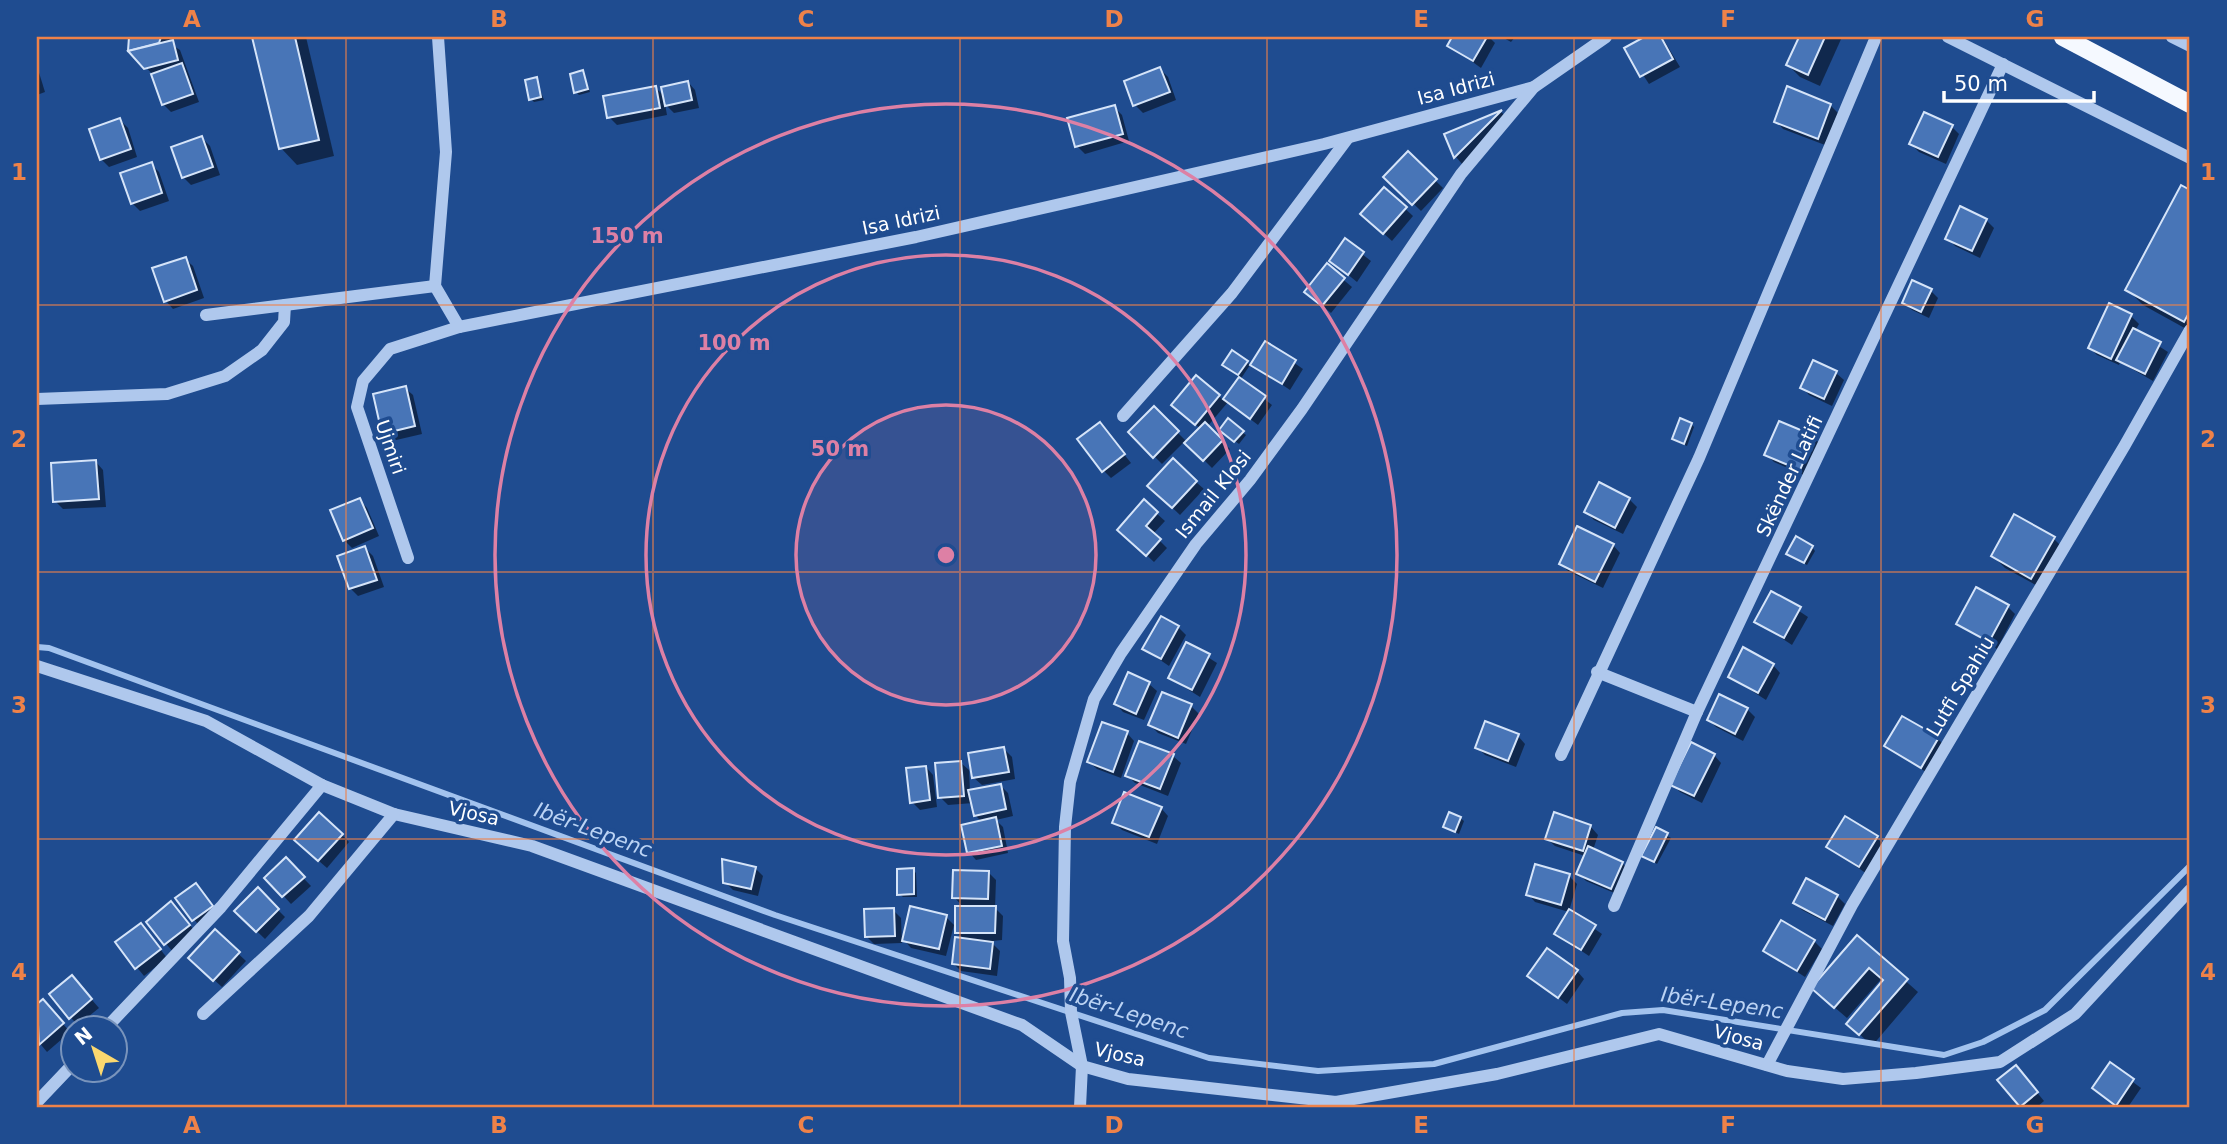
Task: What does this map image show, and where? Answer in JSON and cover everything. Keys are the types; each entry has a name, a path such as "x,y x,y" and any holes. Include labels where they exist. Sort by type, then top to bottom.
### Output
{"main road":[{"path":"2063,37 2190,104"}],"street":[{"path":"438,37 446,152 435,286 459,327"},
{"name":"Ismail Klosi","path":"1080,1107 1082,1066 1071,1012 1063,941 1065,827 1070,782 1094,699 1121,653 1196,544 1250,480 1302,409 1461,174 1534,86 1606,37"},
{"path":"1561,755 1597,672 1699,458 1876,37"},
{"path":"1948,37 2190,158"},
{"path":"2172,37 2190,46"},
{"name":"Skënder Latifi","path":"1614,905 1697,712 1740,627 2003,64"},
{"name":"Isa Idrizi","path":"459,327 916,237 1349,138 1534,86"},
{"path":"1123,416 1232,293 1349,138"},
{"path":"206,315 435,286"},
{"path":"37,399 167,394 225,376 262,350 285,322 285,305"},
{"name":"Ujmiri","path":"408,558 357,407 363,381 390,349 459,327"},
{"name":"Lutfi Spahiu","path":"1767,1065 1852,905 2125,445 2190,330"},
{"name":"Vjosa","path":"37,666 206,721 322,785 394,814 532,846 1022,1026 1082,1066 1128,1079 1336,1102 1497,1074 1659,1034 1787,1071 1843,1079 2000,1062 2075,1014 2190,890"},
{"path":"1597,672 1697,712"},
{"path":"119,1014 221,907 322,785"},
{"path":"203,1014 309,916 394,814"},
{"path":"37,1102 60,1078"}],"building":[{"path":"129,37 161,37 159,43 128,51"},
{"path":"252,37 295,37 319,140 279,149"},
{"path":"1452,37 1487,37 1473,61 1447,46"},
{"path":"1644,37 1661,37 1673,59 1640,77 1624,48"},
{"path":"1799,37 1825,37 1808,75 1786,65"},
{"path":"173,40 178,60 144,69 128,51"},
{"path":"182,63 193,94 162,105 151,74"},
{"path":"1160,67 1170,92 1133,106 1124,81"},
{"path":"583,70 588,89 574,93 570,74"},
{"path":"537,77 541,97 529,100 525,80"},
{"path":"688,81 692,100 665,106 661,87"},
{"path":"656,86 660,108 607,118 603,96"},
{"path":"1787,86 1831,104 1818,139 1774,122"},
{"path":"1115,105 1123,134 1075,147 1067,118"},
{"path":"1502,110 1454,158 1444,134"},
{"path":"1924,112 1953,125 1938,157 1909,144"},
{"path":"120,118 131,149 100,160 89,129"},
{"path":"202,136 213,167 182,178 171,147"},
{"path":"1408,151 1437,179 1412,205 1383,177"},
{"path":"152,162 162,193 131,204 120,173"},
{"path":"2181,185 2190,190 2190,311 2184,322 2125,290"},
{"path":"1384,187 1407,207 1383,234 1360,214"},
{"path":"1960,206 1987,219 1972,251 1945,239"},
{"path":"1345,238 1364,252 1348,275 1329,261"},
{"path":"186,257 197,290 164,302 152,268"},
{"path":"1327,263 1345,278 1322,306 1304,292"},
{"path":"1912,280 1932,289 1921,312 1902,303"},
{"path":"2109,303 2132,314 2111,359 2088,348"},
{"path":"2133,328 2161,342 2145,374 2116,360"},
{"path":"1265,341 1296,360 1282,384 1250,365"},
{"path":"1232,350 1248,361 1238,375 1222,365"},
{"path":"1813,360 1837,371 1824,399 1800,388"},
{"path":"1196,375 1220,395 1195,425 1171,405"},
{"path":"1239,377 1266,396 1250,419 1223,399"},
{"path":"406,386 415,426 382,434 373,394"},
{"path":"1154,406 1179,431 1153,458 1128,432"},
{"path":"1228,418 1244,431 1234,442 1219,430"},
{"path":"1680,418 1692,423 1684,444 1672,439"},
{"path":"1779,421 1815,436 1800,470 1764,455"},
{"path":"1100,422 1125,454 1102,472 1077,439"},
{"path":"1205,422 1223,440 1203,461 1184,443"},
{"path":"1173,458 1197,481 1172,508 1147,486"},
{"path":"96,460 99,499 53,502 51,463"},
{"path":"1599,482 1630,498 1615,528 1584,512"},
{"path":"360,498 373,528 343,541 330,510"},
{"path":"1144,499 1158,512 1146,526 1161,539 1146,556 1117,530"},
{"path":"2014,514 2055,537 2031,579 1991,556"},
{"path":"1577,526 1614,544 1595,582 1559,564"},
{"path":"1796,536 1813,546 1804,563 1786,554"},
{"path":"365,546 377,580 349,589 337,556"},
{"path":"1976,587 2009,605 1989,642 1956,624"},
{"path":"1771,591 1801,607 1784,638 1754,622"},
{"path":"1161,616 1179,626 1161,659 1142,649"},
{"path":"1186,642 1210,654 1192,690 1168,678"},
{"path":"1743,647 1774,664 1758,693 1728,677"},
{"path":"1128,672 1150,682 1136,714 1114,704"},
{"path":"1162,692 1192,704 1178,738 1148,725"},
{"path":"1719,694 1748,708 1735,734 1707,720"},
{"path":"1902,716 1939,737 1921,768 1884,746"},
{"path":"1485,721 1519,734 1508,761 1475,748"},
{"path":"1102,722 1128,731 1113,772 1087,762"},
{"path":"1139,741 1174,754 1160,789 1125,776"},
{"path":"1691,742 1715,754 1694,796 1670,785"},
{"path":"1004,747 1009,772 972,778 968,753"},
{"path":"961,761 964,796 938,798 935,763"},
{"path":"926,766 930,800 910,803 906,768"},
{"path":"1001,784 1006,809 974,816 968,790"},
{"path":"1124,792 1162,807 1149,837 1112,823"},
{"path":"319,812 343,834 318,861 294,840"},
{"path":"1449,812 1461,817 1455,832 1443,827"},
{"path":"1554,812 1591,825 1583,851 1545,839"},
{"path":"1845,816 1878,836 1859,867 1826,847"},
{"path":"996,817 1002,846 967,853 961,825"},
{"path":"1656,827 1668,833 1654,862 1641,856"},
{"path":"1588,846 1623,862 1611,889 1576,874"},
{"path":"286,857 305,877 282,897 264,878"},
{"path":"722,859 756,867 751,889 723,883"},
{"path":"1535,864 1570,874 1561,905 1526,895"},
{"path":"914,868 914,894 897,895 897,869"},
{"path":"953,870 989,871 988,899 952,898"},
{"path":"1806,878 1838,895 1825,920 1793,903"},
{"path":"196,883 213,906 192,921 175,898"},
{"path":"258,887 279,909 256,932 234,911"},
{"path":"171,901 190,925 164,945 146,922"},
{"path":"910,906 947,915 939,949 902,941"},
{"path":"955,906 996,906 995,933 955,933"},
{"path":"894,908 895,936 865,937 864,909"},
{"path":"1569,909 1596,925 1581,950 1554,934"},
{"path":"1781,920 1815,940 1797,971 1763,951"},
{"path":"141,923 161,949 135,969 115,942"},
{"path":"215,929 240,952 213,981 188,958"},
{"path":"1857,935 1908,979 1859,1035 1846,1024 1883,980 1869,968 1834,1008 1811,988"},
{"path":"955,937 993,942 990,969 952,964"},
{"path":"1547,948 1578,970 1558,998 1527,976"},
{"path":"72,975 92,999 75,1014 65,1014 49,994"},
{"path":"43,999 60,1018 60,1027 39,1045 37,1004"},
{"path":"2110,1062 2134,1079 2116,1106 2092,1088"},
{"path":"2016,1065 2038,1092 2020,1107 1997,1080"}],"waterway":[{"name":"Ibër-Lepenc","path":"37,647 49,648 775,915 1209,1058 1318,1071 1434,1064 1622,1013 1663,1010 1944,1055 1983,1042 2045,1010 2190,866"}]}
